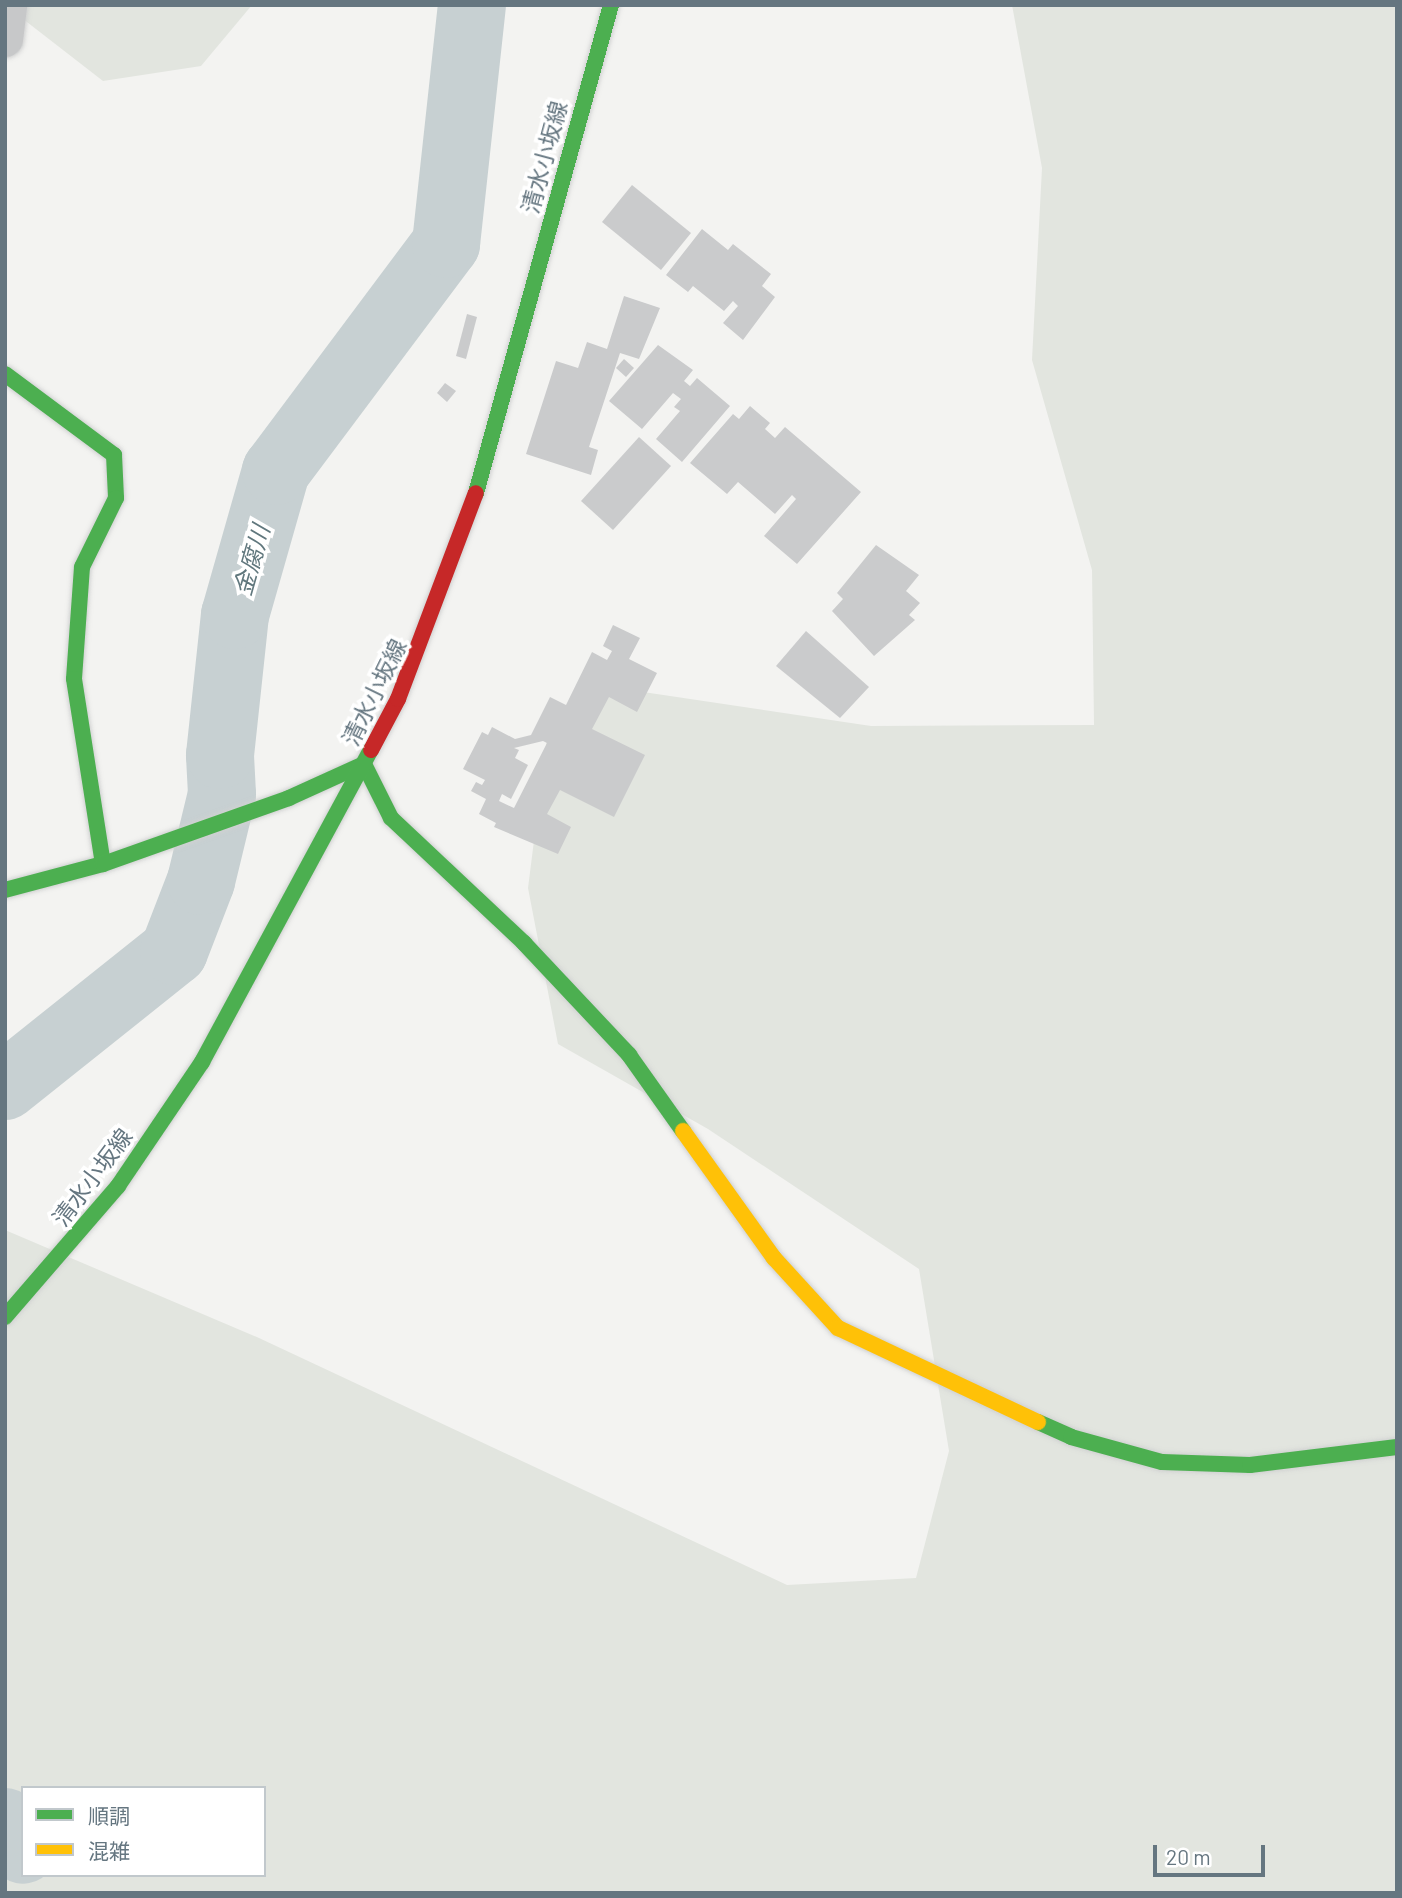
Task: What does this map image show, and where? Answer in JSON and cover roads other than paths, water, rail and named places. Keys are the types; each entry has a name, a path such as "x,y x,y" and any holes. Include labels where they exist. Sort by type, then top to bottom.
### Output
{"street":[{"path":"5,39 9,5"},
{"name":"清水小坂線","path":"5,1317 118,1186 202,1062 364,764 433,619 469,519 611,5"},
{"path":"5,374 114,455 116,498 82,567 74,679 103,864"},
{"path":"5,890 103,864 289,798 364,764 391,818 524,943 629,1055 774,1258 838,1328 1072,1437 1162,1462 1250,1465 1397,1447"}],"waterway":[{"name":"金腐川","path":"5,1086 174,951 201,881 222,794 220,755 235,615 276,471 446,244 472,5"},
{"name":"金腐川","path":"5,1822 21,1847"}]}
